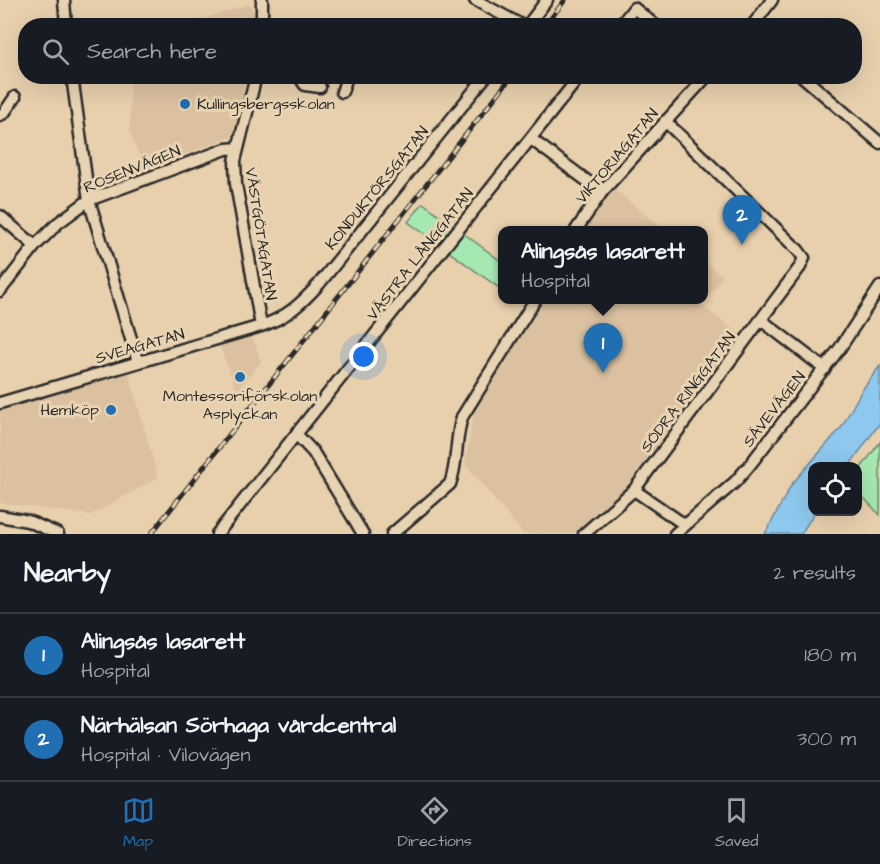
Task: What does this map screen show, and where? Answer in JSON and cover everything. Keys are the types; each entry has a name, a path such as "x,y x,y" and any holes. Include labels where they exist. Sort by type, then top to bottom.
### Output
{"street":[{"path":"64,0 65,18"},
{"path":"262,0 262,18"},
{"path":"475,0 508,18"},
{"path":"533,18 547,0"},
{"path":"758,18 772,0"},
{"path":"626,18 634,8 646,18"},
{"path":"73,84 89,200 138,362"},
{"name":"VÄSTGÖTAGATAN","path":"254,84 235,161 236,184 261,326"},
{"path":"304,84 320,87"},
{"path":"342,92 345,84"},
{"name":"KONDUKTÖRSGATAN","path":"287,315 319,284 480,84"},
{"name":"VÄSTRA LÅNGGATAN","path":"217,534 574,84"},
{"name":"VIKTORIAGATAN","path":"579,226 602,192 699,84"},
{"path":"811,84 880,143"},
{"path":"0,116 15,97"},
{"name":"SÖDRA RINGGATAN","path":"584,534 634,490 762,320 804,258 665,121"},
{"path":"531,139 602,192"},
{"name":"ROSENVÄGEN","path":"0,291 35,246 58,223 89,200 226,149 238,148"},
{"path":"0,216 35,246"},
{"name":"SÄVEVÄGEN","path":"675,534 735,482 825,369 880,287"},
{"path":"392,534 450,484 462,417 533,304"},
{"name":"SVEAGATAN","path":"0,403 261,326 287,315"},
{"path":"762,320 825,369"},
{"path":"297,435 313,452 363,534"},
{"path":"634,490 685,525"},
{"path":"0,516 28,521 58,534"}],"shaded area":[{"path":"249,4 255,13 255,18 208,18"},
{"name":"Kullingsbergsskolan","path":"130,84 245,84 234,136 144,169 130,132"},
{"path":"611,187 660,226 585,226"},
{"path":"708,264 723,277 708,296"},
{"path":"534,304 702,304 741,335 626,487 572,534 523,534 465,464 474,411"},
{"name":"Montessoriförskolan Asplyckan","path":"252,335 261,362 237,391 219,345"},
{"path":"129,373 158,478 91,515 0,503 0,411"}],"green space":[{"path":"423,203 453,225 439,244 408,222"},
{"path":"463,233 498,259 498,287 448,251"},
{"path":"880,442 880,515 862,496 862,467"}],"water":[{"path":"880,366 880,423 852,462 811,462 841,428 862,390"},
{"path":"808,466 808,516 812,516 801,534 765,534 792,484"}],"railway":[{"path":"551,18 565,0"},
{"path":"151,534 506,84"}],"place":[{"name":"Kullingsbergsskolan","path":"185,104"},
{"name":"Närhälsan Sörhaga vårdcentral","path":"742,245"},
{"name":"Alingsås lasarett","path":"603,373"},
{"name":"Montessoriförskolan Asplyckan","path":"240,377"},
{"name":"Hemköp","path":"111,410"}]}
